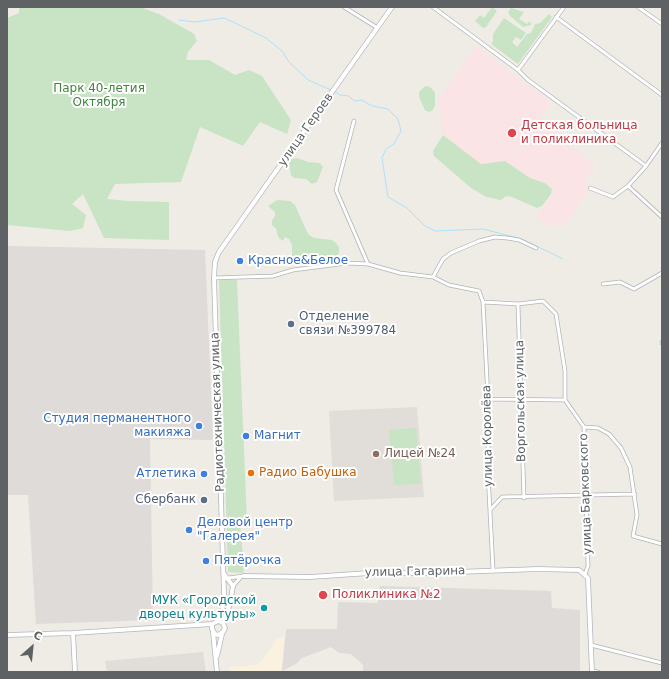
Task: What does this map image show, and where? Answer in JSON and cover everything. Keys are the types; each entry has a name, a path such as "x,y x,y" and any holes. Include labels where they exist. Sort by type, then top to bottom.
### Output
{"street":[{"path":"344,7 376,27"},
{"name":"улица Героев","path":"219,252 328,99 376,27 392,7"},
{"path":"433,7 518,70 528,80 646,166"},
{"path":"518,70 564,7"},
{"path":"638,7 662,24"},
{"path":"556,18 662,95"},
{"path":"354,121 336,190 368,264"},
{"path":"590,188 613,197 628,186 646,166 662,144"},
{"path":"628,186 662,217"},
{"path":"659,214 662,210"},
{"path":"433,277 443,259 451,253 479,241 495,238 507,238 519,240 536,248"},
{"name":"Радиотехническая улица","path":"218,621 222,613 224,594 214,278 215,262 219,252"},
{"path":"214,278 273,276 293,270 339,264 368,264 400,273 433,277 449,285 479,291 483,302 518,304 539,303 543,301 556,314 565,372 565,400 488,399"},
{"path":"603,284 620,282 634,288 662,273"},
{"name":"улица Королёва","path":"483,302 488,399 490,510 493,570"},
{"name":"Воргольская улица","path":"518,304 524,498"},
{"name":"улица Барковского","path":"565,400 584,427 588,566 585,574 588,578 592,672"},
{"path":"584,427 598,428 609,434 620,448 630,467 637,515 633,536 662,544"},
{"path":"490,510 502,497 524,498 635,494"},
{"name":"улица Гагарина","path":"228,578 244,576 310,577 370,573 430,573 493,570 576,570 585,574"},
{"path":"216,659 222,634 225,630 223,623 230,604 233,586 224,574"},
{"path":"224,594 227,597 230,596 233,586 238,579 244,576"},
{"path":"224,582 228,578"},
{"path":"217,672 212,628 218,621 223,623"},
{"path":"7,635 73,633 201,625 212,628 218,635 222,634"},
{"path":"73,633 75,672"},
{"path":"591,645 662,663"},
{"path":"592,672 598,672"}],"shaded area":[{"path":"476,46 551,102 537,122 595,164 585,180 592,187 565,225 550,226 535,219 554,191 545,183 530,178 505,161 481,164 443,135 438,99"},
{"path":"7,246 205,250 213,440 150,439 153,620 36,624 28,495 7,495"},
{"name":"Лицей №24","path":"417,407 424,497 334,501 329,411"},
{"path":"380,586 551,591 552,608 580,610 580,672 363,672 363,665 351,654 339,653 331,647 302,658 296,664 282,671 286,629 337,629 338,602 378,603"},
{"path":"285,636 281,672 230,672 230,667 257,665 264,658 277,639"},
{"path":"203,652 206,672 107,672 105,661"}],"green space":[{"name":"Парк 40-летия Октября","path":"19,7 140,7 159,14 194,34 197,41 188,52 186,60 209,60 235,75 249,70 262,76 291,120 287,134 260,122 243,146 200,127 181,182 115,184 107,199 169,202 169,240 104,238 83,194 72,204 86,215 83,228 70,231 7,225 7,18 19,13"},
{"path":"492,7 497,11 486,27 483,28 475,21 480,15 484,18"},
{"path":"511,8 524,12 519,19 527,24 530,21 531,25 523,27 510,16 508,12"},
{"path":"549,14 552,17 518,64 491,44 493,41 493,34 504,18 526,33 521,40 516,37 512,42 517,47 527,34 531,33 535,24 540,23"},
{"path":"425,86 430,87 435,92 435,106 432,111 428,112 425,110 419,97 419,92"},
{"path":"443,135 481,164 505,161 530,178 545,183 552,189 551,194 542,206 537,208 512,197 506,196 501,200 486,197 471,188 434,156 433,151"},
{"path":"297,158 308,162 320,163 323,167 317,182 312,184 306,179 294,178 291,175 289,163 292,159"},
{"path":"277,200 290,201 295,205 308,234 314,238 332,240 336,243 339,247 339,253 335,259 309,267 296,261 292,257 292,245 289,239 285,237 283,241 278,237 276,229 272,225 275,212 268,206"},
{"path":"219,280 237,280 247,522 240,522 244,569 243,573 228,572"},
{"path":"416,428 421,484 394,485 389,430"}],"waterway":[{"path":"179,20 195,22 224,18 233,22 266,38 282,51 289,62 308,80 331,90"},
{"path":"334,91 340,95 349,96 354,101 362,100 372,106 388,109 398,119 401,131 394,144 386,149 382,158 388,197 407,208 425,226 435,231 483,229 522,239 563,259"}],"place":[{"name":"Детская больница и поликлиника","path":"512,133"},
{"name":"Красное&Белое","path":"240,261"},
{"name":"Отделение связи №399784","path":"291,324"},
{"name":"Студия перманентного макияжа","path":"199,426"},
{"name":"Магнит","path":"246,436"},
{"name":"Лицей №24","path":"376,454"},
{"name":"Радио Бабушка","path":"251,473"},
{"name":"Атлетика","path":"204,474"},
{"name":"Сбербанк","path":"204,500"},
{"name":"Деловой центр \"Галерея\"","path":"189,530"},
{"name":"Пятёрочка","path":"206,561"},
{"name":"Поликлиника №2","path":"323,595"},
{"name":"МУК «Городской дворец культуры»","path":"264,608"}]}
